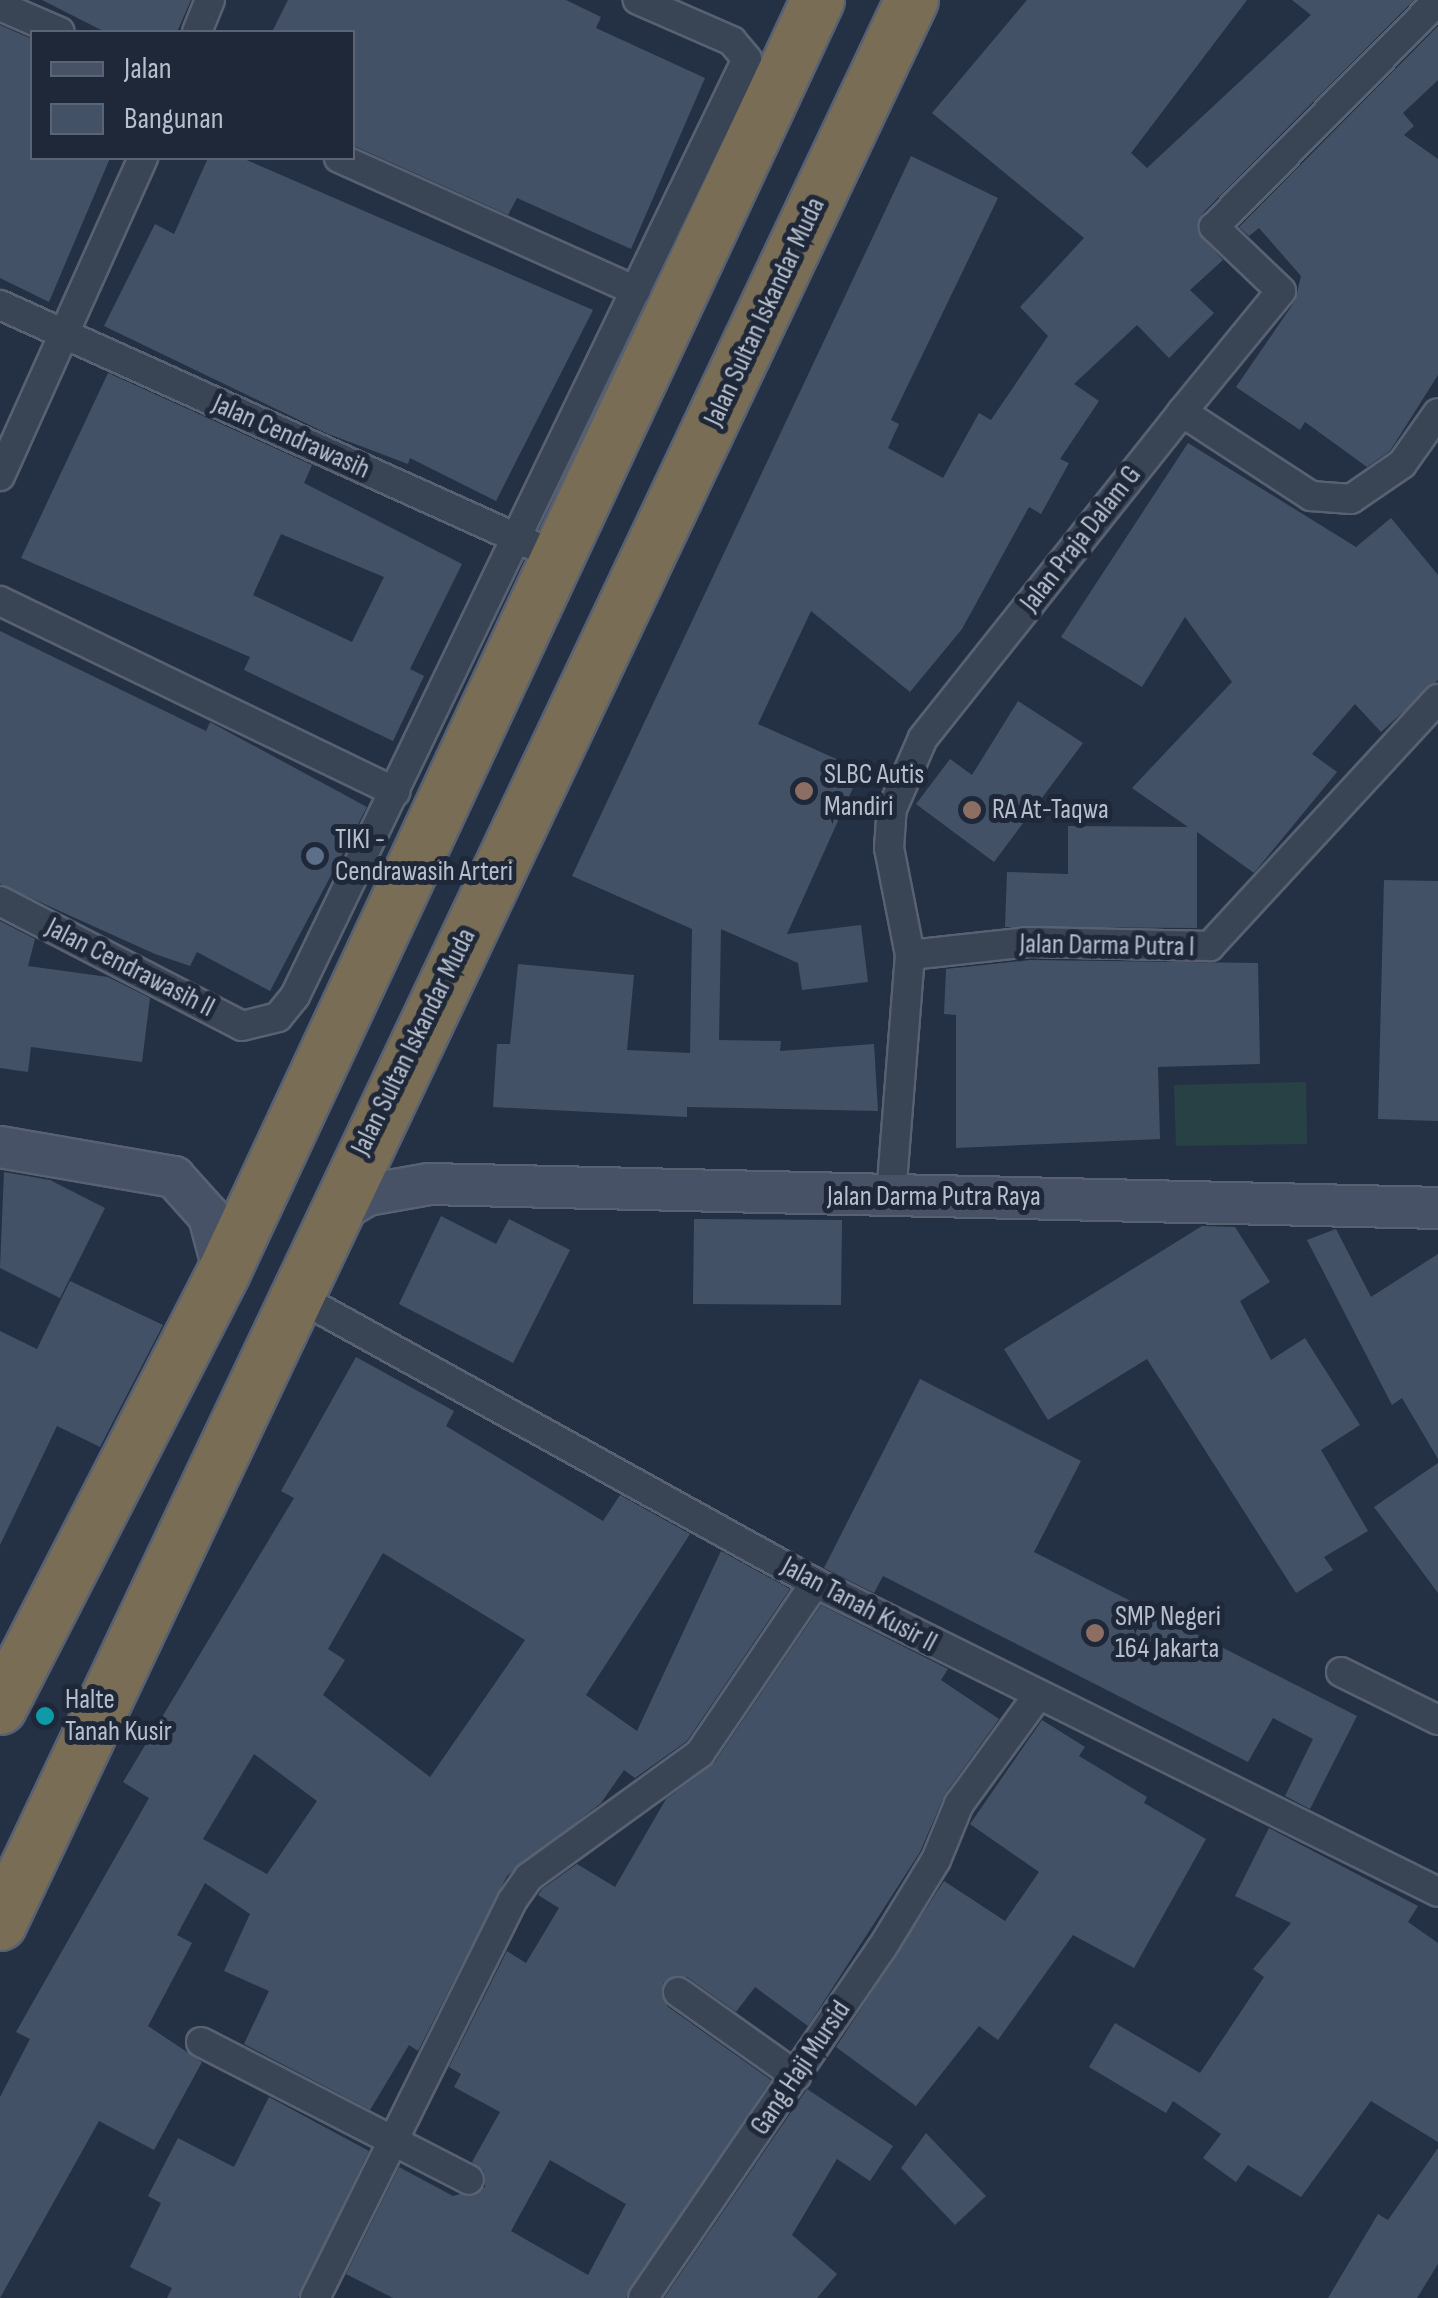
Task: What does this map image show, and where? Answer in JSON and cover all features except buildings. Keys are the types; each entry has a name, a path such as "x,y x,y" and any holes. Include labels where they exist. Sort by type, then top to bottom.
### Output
{"highway":[{"path":"7,1676 224,1272 344,1020 397,844 539,549 818,0"},
{"name":"Jalan Sultan Iskandar Muda","path":"0,1924 378,1114 912,0"}],"street":[{"path":"198,30 210,0"},
{"path":"344,1020 295,996 397,844 395,792 539,549 636,291 746,59 732,41 638,0"},
{"name":"Jalan Praja Dalam G","path":"910,954 889,848 904,770 1280,291 1214,226 1438,2"},
{"path":"0,6 55,30"},
{"path":"0,476 142,160"},
{"path":"343,160 636,291"},
{"name":"Jalan Cendrawasih","path":"0,305 539,549"},
{"path":"1182,412 1311,496 1350,499 1402,464 1438,413"},
{"path":"0,600 395,792"},
{"name":"Jalan Darma Putra I","path":"910,954 1029,942 1210,946 1438,700"},
{"name":"Jalan Cendrawasih II","path":"0,901 242,1026 262,1025 295,996"},
{"path":"891,1196 910,954"},
{"path":"378,1114 393,1153 429,1184"},
{"path":"0,1148 174,1177 208,1216 224,1272"},
{"name":"Jalan Darma Putra Raya","path":"330,1217 367,1196 429,1184 1438,1208"},
{"name":"Jalan Tanah Kusir II","path":"293,1294 815,1583 1036,1698 1438,1892"},
{"path":"315,2298 529,1878 700,1753 815,1583"},
{"path":"1341,1672 1438,1720"},
{"name":"Gang Haji Mursid","path":"644,2298 658,2271 796,2076 939,1851 959,1804 1036,1698"},
{"path":"678,1992 796,2076"},
{"path":"202,2042 399,2139 470,2180"}],"green space":[{"path":"1306,1082 1307,1144 1176,1146 1174,1085"}],"place":[{"name":"SLBC Autis Mandiri","path":"804,791"},
{"name":"RA At-Taqwa","path":"972,810"},
{"name":"TIKI - Cendrawasih Arteri","path":"315,856"},
{"name":"SMP Negeri 164 Jakarta","path":"1095,1633"},
{"name":"Halte Tanah Kusir","path":"45,1716"}]}
